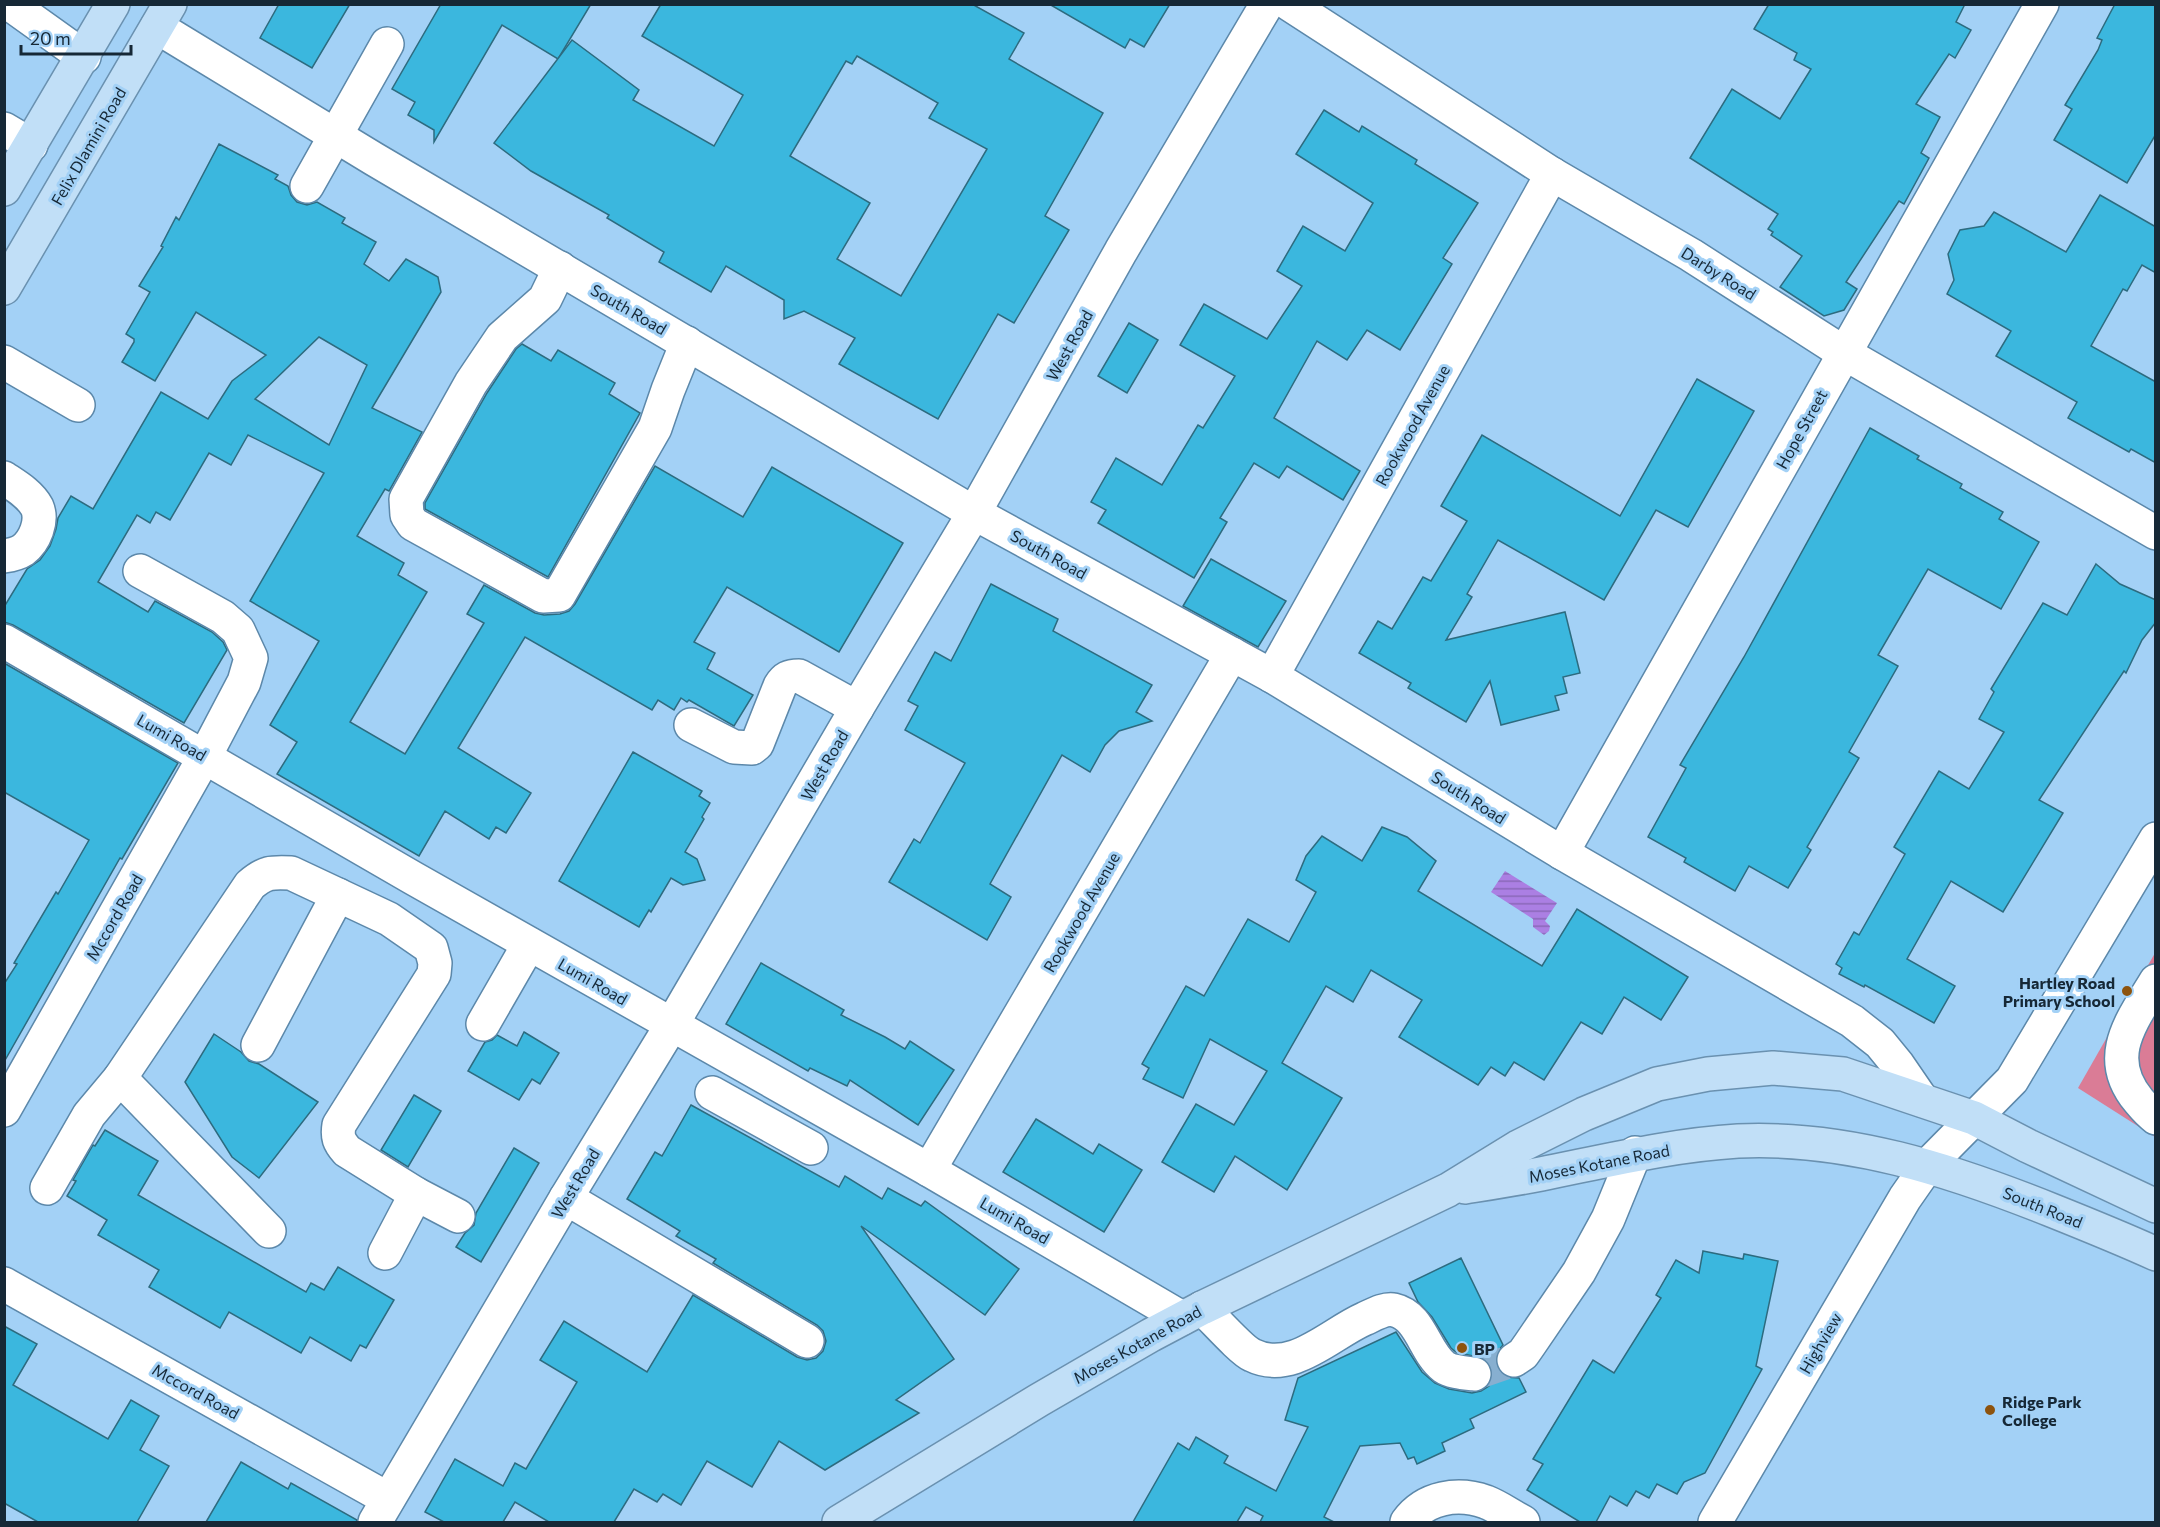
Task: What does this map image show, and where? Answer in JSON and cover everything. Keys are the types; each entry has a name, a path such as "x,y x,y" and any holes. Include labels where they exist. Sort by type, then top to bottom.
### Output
{"main road":[{"path":"4,189 18,137 88,48 113,4"},
{"name":"Felix Dlamini Road","path":"4,288 164,16"},
{"name":"Moses Kotane Road","path":"839,1522 1067,1383 1192,1313 1448,1190 1518,1147 1584,1114 1657,1084 1708,1074 1773,1068 1843,1074 1974,1118"},
{"path":"1974,1118 2156,1206"},
{"name":"Moses Kotane Road","path":"1448,1190 1540,1174 1635,1153 1738,1141 1812,1142 1865,1150 1928,1166"},
{"name":"South Road","path":"1928,1166 2010,1194 2156,1254"}],"street":[{"path":"10,4 88,48"},
{"path":"44,4 88,48"},
{"name":"West Road","path":"382,1511 974,513 1121,251 1267,4"},
{"name":"Darby Road","path":"1289,4 1552,174 1692,255 1844,353 2156,532"},
{"name":"Hope Street","path":"1562,853 2042,4"},
{"name":"South Road","path":"164,16 334,135 974,513 1272,676 1562,853 1852,1021 1880,1043 1922,1100"},
{"path":"308,186 334,135 387,44"},
{"name":"Rookwood Avenue","path":"1272,676 1552,174"},
{"path":"560,268 545,299 502,337 471,383 406,499 408,515 413,524 543,596 559,595 655,428 687,343"},
{"path":"4,362 78,405"},
{"path":"4,478 31,498 40,516 37,530 24,549 16,554 4,556"},
{"name":"Mccord Road","path":"4,1110 205,756 244,682 251,658 238,630 223,617 140,570"},
{"name":"Lumi Road","path":"4,641 671,1026 1192,1313 1251,1355 1272,1361 1289,1359 1350,1325 1391,1309 1404,1312 1417,1327 1433,1356 1445,1369 1474,1374"},
{"name":"Rookwood Avenue","path":"929,1170 1232,654"},
{"path":"691,725 734,747 752,748 757,744 780,686 785,679 791,676 799,676 857,708"},
{"name":"Highview","path":"1729,1517 1905,1198 1928,1166 2012,1080 2156,839"},
{"path":"47,1188 89,1115 120,1078 250,885 261,875 274,872 291,873 390,919 431,948 435,963 434,974 339,1125 338,1134 339,1142 347,1151 416,1194 458,1216"},
{"path":"390,919 413,878"},
{"path":"258,1045 338,895"},
{"path":"483,1024 529,944"},
{"path":"2156,981 2132,1022 2121,1048 2121,1062 2129,1088 2156,1118"},
{"path":"120,1078 269,1231"},
{"path":"768,1124 786,1090"},
{"path":"712,1093 811,1148"},
{"path":"1514,1360 1526,1349 1579,1272 1608,1219 1635,1153"},
{"path":"385,1253 416,1194"},
{"path":"566,1198 807,1341"},
{"name":"Mccord Road","path":"4,1284 382,1511"},
{"path":"1407,1522 1414,1513 1435,1500 1464,1496 1488,1503 1523,1522"}],"shaded area":[{"path":"1505,871 1557,903 1545,921 1550,926 1549,931 1544,935 1533,927 1533,919 1491,892"},
{"path":"2155,953 2155,1137 2078,1088"}],"building":[{"path":"279,4 350,4 312,68 260,38"},
{"path":"441,4 591,4 558,59 502,25 434,142 434,130 408,115 415,102 392,89"},
{"path":"661,4 972,4 1024,33 1009,59 1103,113 1045,216 1069,230 1014,323 998,314 938,419 839,364 855,338 804,311 784,319 784,300 726,266 711,292 659,262 664,252 607,218 609,215 531,171 494,143 572,40 639,90 633,100 714,146 743,95 642,36","holes":["857,56 938,103 929,118 987,149 901,296 837,259 870,203 790,156 846,61 852,64"]},
{"path":"1049,4 1170,4 1144,47 1130,39 1125,48"},
{"path":"1769,4 1965,4 1956,22 1971,30 1955,58 1949,54 1916,104 1940,117 1921,153 1929,158 1904,204 1899,201 1846,282 1857,289 1844,310 1824,316 1780,287 1802,256 1771,235 1773,232 1768,229 1778,214 1690,158 1732,89 1780,119 1811,69 1794,60 1797,53 1754,29"},
{"path":"2115,4 2156,4 2156,134 2127,183 2054,140 2072,109 2065,105 2098,50 2102,40 2097,38"},
{"path":"1324,110 1359,132 1362,126 1417,160 1415,164 1478,203 1443,258 1452,264 1400,350 1367,330 1347,360 1317,341 1274,418 1360,471 1343,500 1287,466 1279,478 1254,463 1220,518 1227,522 1194,578 1098,523 1106,510 1091,502 1116,458 1162,485 1198,425 1203,428 1235,376 1180,345 1204,304 1267,339 1302,286 1277,271 1303,226 1345,251 1373,203 1296,154"},
{"path":"219,144 278,175 275,179 288,186 297,202 307,205 317,202 345,218 342,223 376,242 364,264 389,281 406,259 438,277 441,292 372,408 422,432 389,491 385,489 357,536 404,563 398,575 427,592 350,722 405,754 484,623 467,614 484,585 535,613 544,615 569,611 655,466 743,517 772,467 903,543 839,652 727,587 694,642 715,653 707,669 753,695 734,726 689,700 687,702 681,698 674,710 658,700 652,710 525,637 458,748 531,793 506,833 496,827 489,839 445,811 419,856 277,774 297,742 270,725 319,641 250,601 324,473 248,435 231,465 209,453 170,520 156,512 150,523 137,515 98,582 148,612 155,601 212,632 223,642 227,650 184,723 4,622 4,607 27,569 40,560 50,546 58,518 71,496 93,509 161,392 208,419 232,381 266,355 196,312 155,381 122,362 134,342 134,339 126,334 150,292 139,286 163,247 161,246 176,217 179,220","holes":["319,337 367,365 329,445 255,399"]},
{"path":"2100,195 2156,227 2156,273 2142,265 2127,291 2123,289 2091,346 2156,382 2156,463 2131,449 2129,452 2068,418 2077,402 1996,356 2011,331 1947,294 1954,280 1948,254 1960,230 1984,226 1994,212 2066,252"},
{"path":"1129,323 1158,340 1127,393 1098,376"},
{"path":"522,344 551,361 558,350 615,383 609,394 640,413 548,577 425,509 425,503 487,393 516,349"},
{"path":"1697,379 1754,411 1688,527 1656,510 1604,600 1498,540 1467,594 1472,597 1446,640 1565,612 1580,673 1563,677 1567,693 1555,696 1559,710 1501,725 1490,681 1466,722 1408,688 1411,683 1359,653 1378,621 1392,629 1423,577 1431,581 1467,521 1441,506 1482,435 1620,516"},
{"path":"1870,428 1919,456 1917,459 1962,484 1960,488 2003,512 1999,519 2039,542 2001,609 1928,569 1878,655 1898,666 1849,752 1859,758 1807,847 1811,850 1788,888 1749,866 1735,891 1684,862 1686,858 1648,837 1686,768 1680,765 1744,657"},
{"path":"1211,559 1286,601 1258,647 1183,606"},
{"path":"2096,564 2120,584 2156,600 2156,622 2142,640 2126,673 2124,671 2039,800 2063,813 2003,912 1951,881 1907,959 1955,986 1934,1023 1865,985 1864,987 1839,974 1842,968 1836,964 1854,932 1859,935 1905,854 1894,847 1939,771 1969,789 2004,732 1979,719 1994,692 1991,689 2043,603 2067,615"},
{"path":"991,584 1058,619 1053,631 1152,685 1136,712 1152,721 1119,731 1105,745 1090,772 1062,755 990,884 1011,897 987,940 889,882 914,839 920,843 965,763 905,730 918,706 908,701 935,652 951,661"},
{"path":"4,663 178,763 122,859 120,858 4,1062 4,984 17,964 14,963 89,840 4,792"},
{"path":"633,752 702,791 699,796 710,803 702,817 704,819 685,852 697,859 705,880 683,885 671,878 651,912 649,910 639,927 559,881"},
{"path":"1382,827 1407,837 1436,861 1418,891 1542,966 1577,909 1688,977 1661,1020 1624,997 1602,1034 1581,1022 1544,1080 1514,1062 1505,1076 1491,1067 1478,1085 1399,1037 1422,1000 1371,970 1353,1002 1326,986 1282,1063 1342,1098 1287,1190 1235,1156 1214,1192 1162,1162 1196,1104 1234,1125 1267,1071 1210,1039 1183,1098 1143,1079 1149,1068 1142,1064 1186,986 1204,996 1248,919 1289,942 1316,892 1296,880 1306,856 1322,836 1362,861"},
{"path":"761,963 844,1010 841,1015 905,1049 910,1041 954,1070 918,1125 850,1080 847,1086 810,1068 808,1071 726,1024"},
{"path":"524,1032 559,1053 540,1084 532,1079 519,1100 468,1071 485,1042 497,1035 517,1046"},
{"path":"214,1034 241,1052 249,1061 259,1064 318,1102 259,1178 232,1157 185,1082"},
{"path":"414,1095 441,1111 408,1167 381,1150"},
{"path":"691,1105 839,1187 845,1176 882,1199 888,1188 921,1206 925,1201 1019,1269 985,1315 861,1226 954,1359 896,1400 919,1413 825,1470 779,1441 752,1487 707,1461 681,1505 663,1494 657,1502 634,1489 614,1522 549,1522 515,1502 503,1522 444,1522 425,1512 455,1459 503,1486 515,1463 526,1469 577,1382 540,1360 564,1321 647,1372 693,1295 797,1357 807,1360 816,1358 823,1351 826,1341 823,1331 817,1325 713,1263 716,1259 676,1236 680,1231 627,1199 655,1152 662,1156"},
{"path":"1036,1119 1093,1154 1099,1144 1142,1170 1104,1232 1003,1172"},
{"path":"105,1130 158,1161 138,1195 306,1292 311,1283 324,1290 338,1267 394,1300 366,1348 360,1345 351,1361 310,1337 301,1353 229,1312 220,1328 149,1287 159,1270 98,1235 107,1220 67,1196 76,1181 73,1180 93,1145 95,1146"},
{"path":"514,1148 539,1163 481,1262 456,1247 465,1233 474,1225 476,1213"},
{"path":"1703,1251 1743,1259 1744,1254 1778,1261 1756,1366 1762,1369 1705,1473 1684,1482 1677,1494 1657,1484 1649,1498 1636,1491 1627,1506 1610,1496 1596,1522 1580,1522 1527,1490 1543,1464 1533,1459 1593,1360 1614,1373 1661,1298 1656,1295 1676,1260 1699,1273"},
{"path":"1461,1258 1503,1345 1497,1352 1495,1361 1498,1370 1506,1377 1519,1378 1526,1392 1470,1419 1474,1428 1442,1443 1445,1451 1417,1464 1414,1457 1408,1459 1400,1443 1360,1446 1324,1517 1334,1522 1260,1522 1263,1516 1246,1507 1237,1522 1133,1522 1178,1443 1189,1450 1196,1437 1228,1456 1224,1463 1276,1491 1308,1427 1285,1420 1298,1378 1396,1332 1422,1372 1435,1383 1449,1389 1472,1393 1489,1386 1493,1376 1491,1366 1485,1359 1456,1352 1451,1348 1432,1317 1418,1302 1409,1283"},
{"path":"4,1326 37,1344 13,1385 108,1439 131,1400 159,1416 140,1450 169,1466 137,1522 38,1522 4,1503"},
{"path":"241,1462 288,1489 291,1483 357,1520 356,1522 206,1522"}],"tunnel":[{"path":"1474,1374 1514,1360"}],"place":[{"name":"Hartley Road Primary School","path":"2127,991"},
{"name":"BP","path":"1462,1348"},
{"name":"Ridge Park College","path":"1990,1410"}]}
